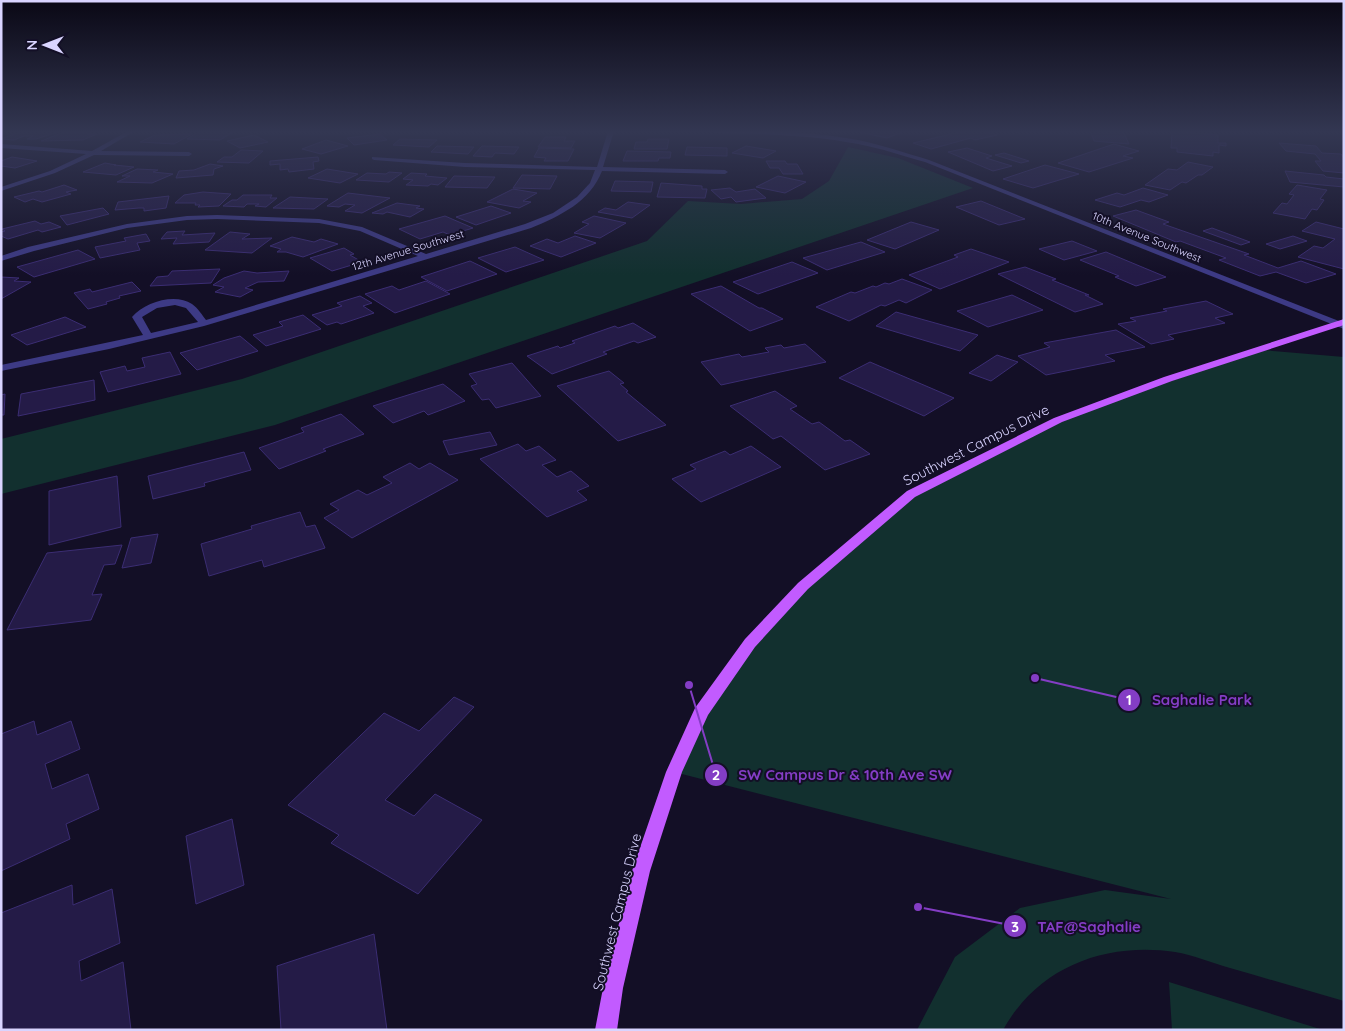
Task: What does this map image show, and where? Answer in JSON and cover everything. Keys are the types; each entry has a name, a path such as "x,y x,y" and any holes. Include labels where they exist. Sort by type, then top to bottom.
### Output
{"main road":[{"name":"Southwest Campus Drive","path":"606,1030 613,988 641,871 674,772 689,738 701,712 750,643 802,586 911,494 1058,420 1168,380 1341,324"}],"street":[{"path":"1,189 35,179"},
{"name":"12th Avenue Southwest","path":"1,368 204,323 528,226 557,215 575,202 594,179"},
{"name":"10th Avenue Southwest","path":"973,179 1341,324"},
{"path":"1,260 49,244 127,226 186,218 269,218 319,221 362,228 424,256"},
{"path":"148,336 137,317 153,307 172,304 186,305 204,323"}],"green space":[{"path":"830,179 951,179 973,188 275,425 1,494 1,439 242,379 647,241 688,201 741,204 802,199"},
{"path":"1262,350 1344,357 1344,1001 1182,953 1149,950 1124,951 1099,956 1076,964 1054,975 1035,990 1018,1008 1003,1030 917,1030 955,957 1020,908 1105,890 1171,899 674,772 701,712 803,586 911,494 1058,420"},
{"path":"1169,982 1323,1030 1172,1030"}],"building":[{"path":"123,179 161,179 152,183 117,182"},
{"path":"315,179 348,179 340,183"},
{"path":"357,179 393,179 389,182 356,180"},
{"path":"404,179 446,179 438,185 406,185 413,180"},
{"path":"451,179 493,179 487,188 445,187"},
{"path":"519,179 555,179 550,189 513,188"},
{"path":"772,179 793,179 806,182 785,193 756,187"},
{"path":"1003,179 1062,179 1033,188"},
{"path":"1153,179 1192,179 1186,183 1182,182 1170,190 1145,185"},
{"path":"1289,179 1344,179 1344,187 1290,182"},
{"path":"615,181 653,182 651,192 611,191"},
{"path":"661,183 702,186 702,189 707,189 705,198 657,197"},
{"path":"64,185 77,190 66,192 71,194 42,202 33,199 25,202 14,197 39,191 42,192"},
{"path":"1297,185 1327,190 1320,199 1324,200 1317,210 1312,209 1305,219 1273,213 1282,203 1287,204 1294,195 1289,194"},
{"path":"730,188 736,192 755,189 766,198 736,202 731,197 721,199 711,190"},
{"path":"1143,188 1168,195 1149,202 1141,200 1120,207 1095,200 1117,193 1124,195"},
{"path":"513,189 537,193 523,201 531,202 519,208 487,202"},
{"path":"203,192 231,194 219,206 198,207 200,205 195,205 196,203 175,203 184,195"},
{"path":"348,193 390,198 362,213 345,211 355,205 327,206"},
{"path":"243,195 272,195 270,198 277,198 266,207 255,206 259,204 247,204 244,207 223,206"},
{"path":"169,196 166,208 144,211 144,208 115,210 118,202"},
{"path":"290,197 328,199 314,209 273,208"},
{"path":"981,201 1025,219 999,225 956,207"},
{"path":"628,202 650,205 632,218 598,212 605,208 616,210"},
{"path":"397,203 420,206 416,208 424,209 410,217 387,212 383,214 372,213"},
{"path":"491,206 511,213 476,225 456,217"},
{"path":"103,208 109,214 67,225 60,216"},
{"path":"1136,210 1169,222 1163,224 1249,254 1244,255 1278,268 1301,261 1336,274 1306,283 1276,272 1260,276 1219,260 1226,258 1180,241 1176,242 1113,216"},
{"path":"445,216 473,228 450,235 443,232 420,239 399,229"},
{"path":"594,216 626,223 600,238 574,233 589,224 582,222"},
{"path":"35,221 41,224 49,222 61,227 42,232 38,230 8,239 1,236 1,232 5,231 2,229"},
{"path":"911,222 939,230 895,249 867,240"},
{"path":"1316,222 1344,229 1344,269 1298,257 1314,246 1323,248 1335,239 1302,231"},
{"path":"1212,228 1250,242 1241,245 1203,231"},
{"path":"185,231 182,235 215,233 209,242 173,244 177,238 161,239 167,232"},
{"path":"230,232 250,234 242,239 272,238 252,253 205,250"},
{"path":"146,234 150,241 137,243 140,250 100,258 95,247 126,241 124,238"},
{"path":"575,236 596,243 561,257 530,246 547,239 558,243"},
{"path":"1293,236 1307,241 1280,249 1266,244"},
{"path":"292,237 314,242 321,239 338,244 303,257 286,252 277,252 281,249 270,246"},
{"path":"1072,241 1097,251 1064,260 1039,249"},
{"path":"861,242 885,252 827,270 803,258"},
{"path":"515,247 544,260 506,272 478,258"},
{"path":"344,248 354,254 350,255 362,262 332,271 310,258"},
{"path":"971,249 1009,262 940,289 909,275 958,257 954,255"},
{"path":"78,250 95,259 34,277 17,267"},
{"path":"1106,252 1166,277 1136,286 1115,277 1119,276 1080,260"},
{"path":"470,261 497,274 447,291 421,277"},
{"path":"792,262 818,273 758,294 733,282"},
{"path":"1025,267 1056,279 1052,280 1089,295 1085,295 1103,304 1075,312 998,274"},
{"path":"220,269 211,283 150,286 157,277 168,276 172,271"},
{"path":"244,271 257,273 289,271 284,281 258,282 245,288 253,290 240,297 215,292 224,287 213,285 224,278"},
{"path":"1,277 19,278 14,281 31,282 1,299"},
{"path":"902,279 932,290 906,303 899,300 885,306 881,305 849,321 816,307 851,292 855,293 873,286 889,284"},
{"path":"426,281 450,294 395,313 365,294 392,286 399,290"},
{"path":"132,282 141,291 119,296 120,298 106,302 107,304 88,309 74,293 90,289 92,292"},
{"path":"721,286 759,308 783,319 750,331 691,294"},
{"path":"1012,295 1043,310 988,327 957,311"},
{"path":"360,296 372,303 363,306 374,313 341,324 337,322 327,325 312,315 342,306 337,303"},
{"path":"1206,301 1233,314 1215,318 1225,323 1168,335 1174,339 1151,344 1118,324 1136,321 1130,318 1167,311 1163,309"},
{"path":"896,312 978,335 960,351 876,326"},
{"path":"303,315 321,329 266,346 253,335 283,326 279,322"},
{"path":"65,317 86,327 27,345 11,335"},
{"path":"633,323 656,337 638,343 634,341 603,352 607,354 552,374 527,356 558,346 560,348 575,343 572,341 615,326 618,328"},
{"path":"1116,330 1145,347 1105,355 1115,361 1046,375 1018,356 1050,347 1044,343"},
{"path":"240,336 258,351 197,370 180,353"},
{"path":"805,344 826,362 721,385 701,362 739,354 742,357 769,352 765,348 781,345 784,348"},
{"path":"170,352 181,374 108,392 100,372 125,366 127,371 145,367 142,358"},
{"path":"997,355 1018,362 991,381 969,373"},
{"path":"870,362 954,398 924,416 839,378"},
{"path":"512,363 541,396 496,408 489,399 482,400 471,386 477,384 469,374"},
{"path":"609,371 624,383 620,384 628,391 626,392 666,425 618,441 557,386"},
{"path":"94,380 95,400 18,416 21,394"},
{"path":"443,384 465,401 428,415 424,411 393,423 373,406"},
{"path":"775,391 797,406 790,409 812,424 819,422 845,441 850,440 870,454 825,470 781,436 773,439 730,406"},
{"path":"5,394 4,415 1,415 1,395"},
{"path":"341,414 364,434 323,449 326,451 279,469 259,448 304,432 301,428"},
{"path":"490,432 497,445 449,455 443,441"},
{"path":"518,444 526,451 539,446 556,460 542,465 557,477 571,471 589,486 577,491 587,500 547,517 480,459"},
{"path":"751,446 781,467 701,502 672,479 696,469 690,465 725,451 730,455"},
{"path":"244,452 251,470 204,483 205,486 153,499 148,476"},
{"path":"410,463 419,469 430,463 458,480 352,538 324,518 339,510 330,504 358,490 367,495 392,483 383,477"},
{"path":"117,476 121,527 49,545 49,491"},
{"path":"300,512 306,527 315,525 325,548 264,567 262,560 209,576 201,544 252,529 251,526"},
{"path":"158,534 151,563 122,568 131,538"},
{"path":"122,545 115,564 104,565 92,595 102,594 91,620 7,630 47,553"},
{"path":"454,697 474,707 385,800 414,816 435,794 482,820 418,894 331,843 339,835 288,805 384,713 419,731"},
{"path":"34,721 37,735 71,721 80,749 45,764 52,789 88,774 99,809 66,824 70,839 1,871 1,734"},
{"path":"232,819 244,885 196,904 186,836"},
{"path":"72,885 73,905 112,889 120,943 79,961 81,981 123,962 131,1030 1,1030 1,913"},
{"path":"374,934 387,1030 281,1030 277,966"}],"place":[{"name":"Saghalie Park","path":"1035,678"},
{"name":"SW Campus Dr & 10th Ave SW","path":"689,685"},
{"name":"TAF@Saghalie","path":"918,907"}]}
